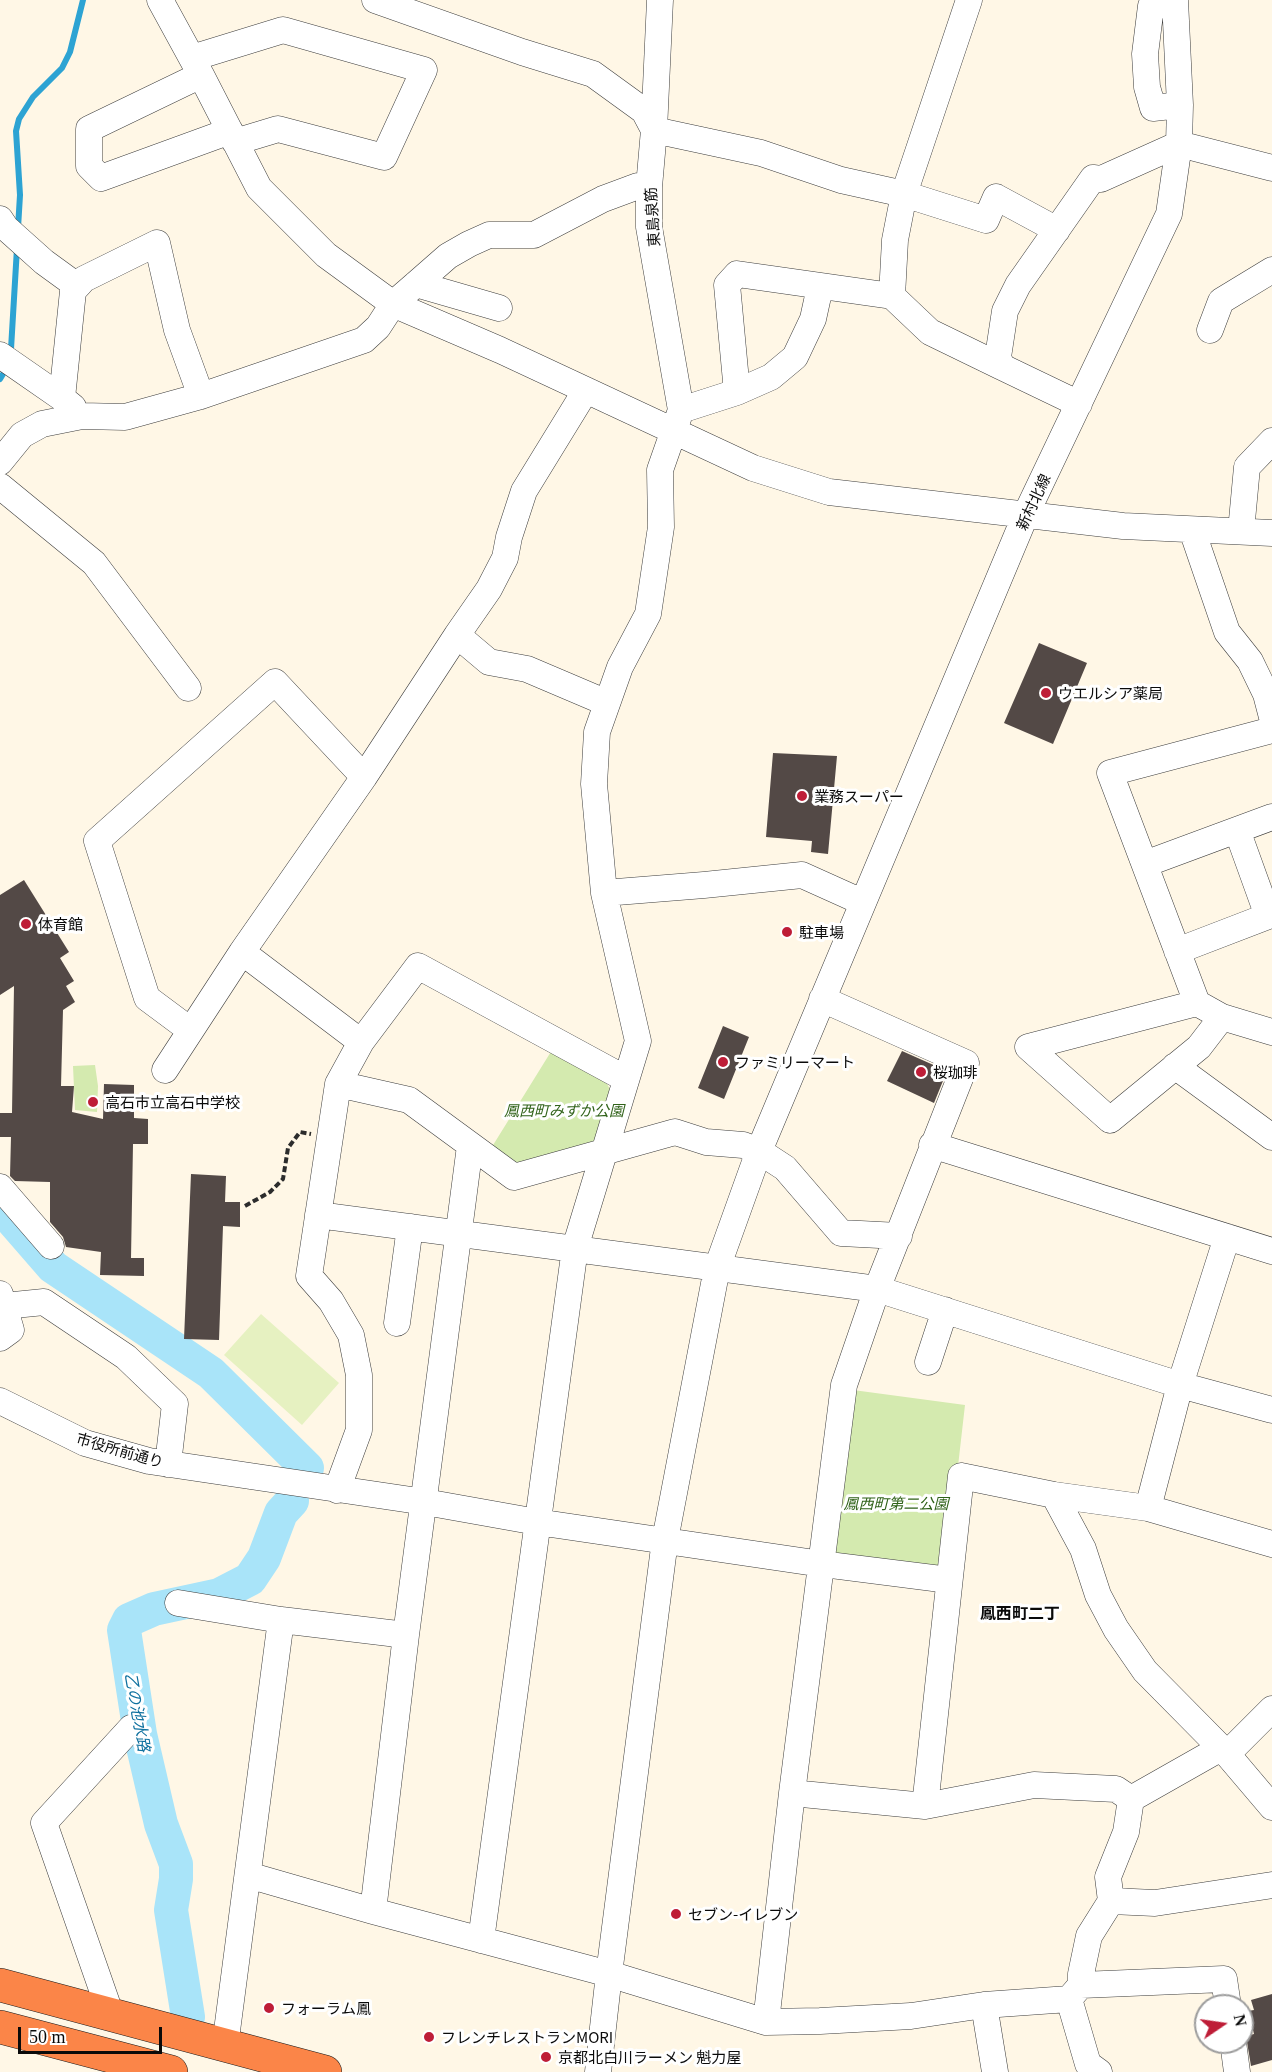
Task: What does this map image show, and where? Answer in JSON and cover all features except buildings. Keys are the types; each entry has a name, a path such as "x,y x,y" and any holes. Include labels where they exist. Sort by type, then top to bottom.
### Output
{"highway":[{"path":"0,1985 325,2072"},
{"path":"0,2027 118,2068 171,2072"}],"street":[{"path":"160,0 197,66 259,188 326,255 393,304 586,390 677,420 753,468 829,492 1123,526 1272,533"},
{"path":"375,0 522,52 593,74 644,111 654,130 761,153 841,180 904,194 986,220 996,197 1057,230"},
{"name":"東島泉筋","path":"660,0 649,187 649,227 677,420"},
{"path":"892,296 895,240 904,194 969,0"},
{"name":"新村北線","path":"598,2072 665,1540 717,1268 759,1150 1026,514 1169,214 1179,144 1180,105 1175,2"},
{"path":"283,30 424,70 384,157 278,129 232,136 101,178 89,166 89,129 197,66 283,30"},
{"path":"1002,367 998,357 1005,311 1018,285 1093,178 1101,179 1179,144 1272,168"},
{"path":"0,462 22,435 42,424 82,416 125,417 201,396 364,340 378,327 393,304 448,256 489,235 534,234 603,199 638,186 649,187"},
{"path":"0,219 6,228 44,262 77,286"},
{"path":"62,398 73,291 84,279 158,243 177,330 201,396"},
{"path":"1210,330 1221,301 1272,270"},
{"path":"737,392 728,285 737,274 892,296 930,332 1079,404"},
{"path":"416,284 499,308"},
{"path":"481,1940 575,1248 638,1041 603,893 594,784 597,732 620,667 648,614 661,527 660,470 677,420 771,377 795,357 813,319 820,287"},
{"path":"4,361 62,398 82,416"},
{"path":"165,1070 242,952 364,777 489,590 505,558 509,537 524,491 586,390"},
{"path":"1241,531 1247,467 1272,441"},
{"path":"0,486 94,563 188,688"},
{"path":"1192,530 1227,632 1250,661 1270,700"},
{"path":"457,635 489,662 527,669 607,703"},
{"path":"190,1030 147,998 97,841 275,682 364,777"},
{"path":"1272,730 1110,773 1197,1003 1222,1017 1272,1032"},
{"path":"1145,864 1272,817"},
{"path":"1177,951 1268,916 1237,830"},
{"path":"603,893 802,875 862,902"},
{"path":"242,952 361,1042"},
{"path":"338,1490 358,1430 360,1375 351,1335 331,1301 309,1276 338,1084 361,1042 418,966 626,1079"},
{"path":"766,2022 792,1793 844,1384 877,1289 966,1063 823,996"},
{"path":"1197,1003 1028,1047 1110,1120 1199,1047 1222,1017"},
{"path":"1175,1066 1272,1137"},
{"path":"338,1084 409,1100 514,1177 675,1132 706,1142 743,1145 759,1150 785,1168 841,1233 899,1236"},
{"path":"932,1145 1272,1251"},
{"path":"373,1911 406,1635 470,1146"},
{"path":"0,1188 51,1246"},
{"path":"318,1215 877,1289 1180,1385 1272,1410"},
{"path":"397,1323 410,1227"},
{"path":"1148,1508 1180,1385 1227,1238"},
{"path":"0,1338 11,1330 2,1300 44,1302 126,1357 174,1404 168,1464"},
{"path":"928,1362 945,1311"},
{"name":"市役所前通り","path":"0,1401 22,1414 85,1443 149,1461 425,1502 537,1522 822,1564 949,1580"},
{"path":"925,1806 961,1476 1054,1495 1148,1508 1272,1544"},
{"path":"1054,1495 1083,1549 1098,1594 1116,1629 1145,1671 1224,1751 1272,1807"},
{"path":"178,1603 280,1620 406,1635"},
{"path":"225,2046 280,1620"},
{"path":"1131,1799 1224,1751 1272,1708"},
{"path":"111,2015 44,1823 132,1728"},
{"path":"792,1793 925,1806 1034,1785 1116,1789 1131,1799"},
{"path":"1099,2072 1088,2064 1075,1992 1089,1936 1111,1901 1108,1877 1126,1832 1131,1799"},
{"path":"248,1875 609,1974 766,2022 911,2016 1075,1992 1224,1979 1226,1994"},
{"path":"1111,1901 1155,1903 1272,1885"},
{"path":"984,2006 995,2072"},
{"path":"1235,2054 1237,2072"}],"path":[{"path":"245,1206 270,1192 283,1179 288,1148 300,1132 314,1135 331,1127"}],"green space":[{"name":"鳳西町みずか公園","path":"552,1050 606,1082 612,1093 595,1145 524,1165 508,1161 490,1150"},
{"path":"95,1065 98,1086 97,1112 75,1110 73,1066"},
{"path":"261,1314 339,1383 302,1425 224,1355"},
{"name":"鳳西町第二公園","path":"853,1390 965,1405 946,1571 831,1553"}],"waterway":[{"path":"18,228 20,195 16,131 19,119 33,97 62,68 70,52 83,0"},
{"path":"11,349 17,248"},
{"path":"0,379 6,369"},
{"name":"乙の池水路","path":"12,1220 53,1267 211,1373 307,1468"},
{"name":"乙の池水路","path":"188,2017 171,1910 176,1864 161,1824 140,1734 124,1630 129,1620 154,1609 219,1595 250,1579 264,1558 281,1513 292,1501"}],"place":[{"name":"ウエルシア薬局","path":"1046,693"},
{"name":"業務スーパー","path":"802,796"},
{"name":"体育館","path":"26,924"},
{"name":"駐車場","path":"787,932"},
{"name":"ファミリーマート","path":"723,1062"},
{"name":"桜珈琲","path":"921,1072"},
{"name":"高石市立高石中学校","path":"93,1102"},
{"name":"セブン-イレブン","path":"676,1914"},
{"name":"フォーラム鳳","path":"269,2008"},
{"name":"フレンチレストランMORI","path":"429,2037"},
{"name":"京都北白川ラーメン 魁力屋","path":"546,2057"}],"district":[{"name":"鳳西町二丁","path":"1020,1613"}]}
